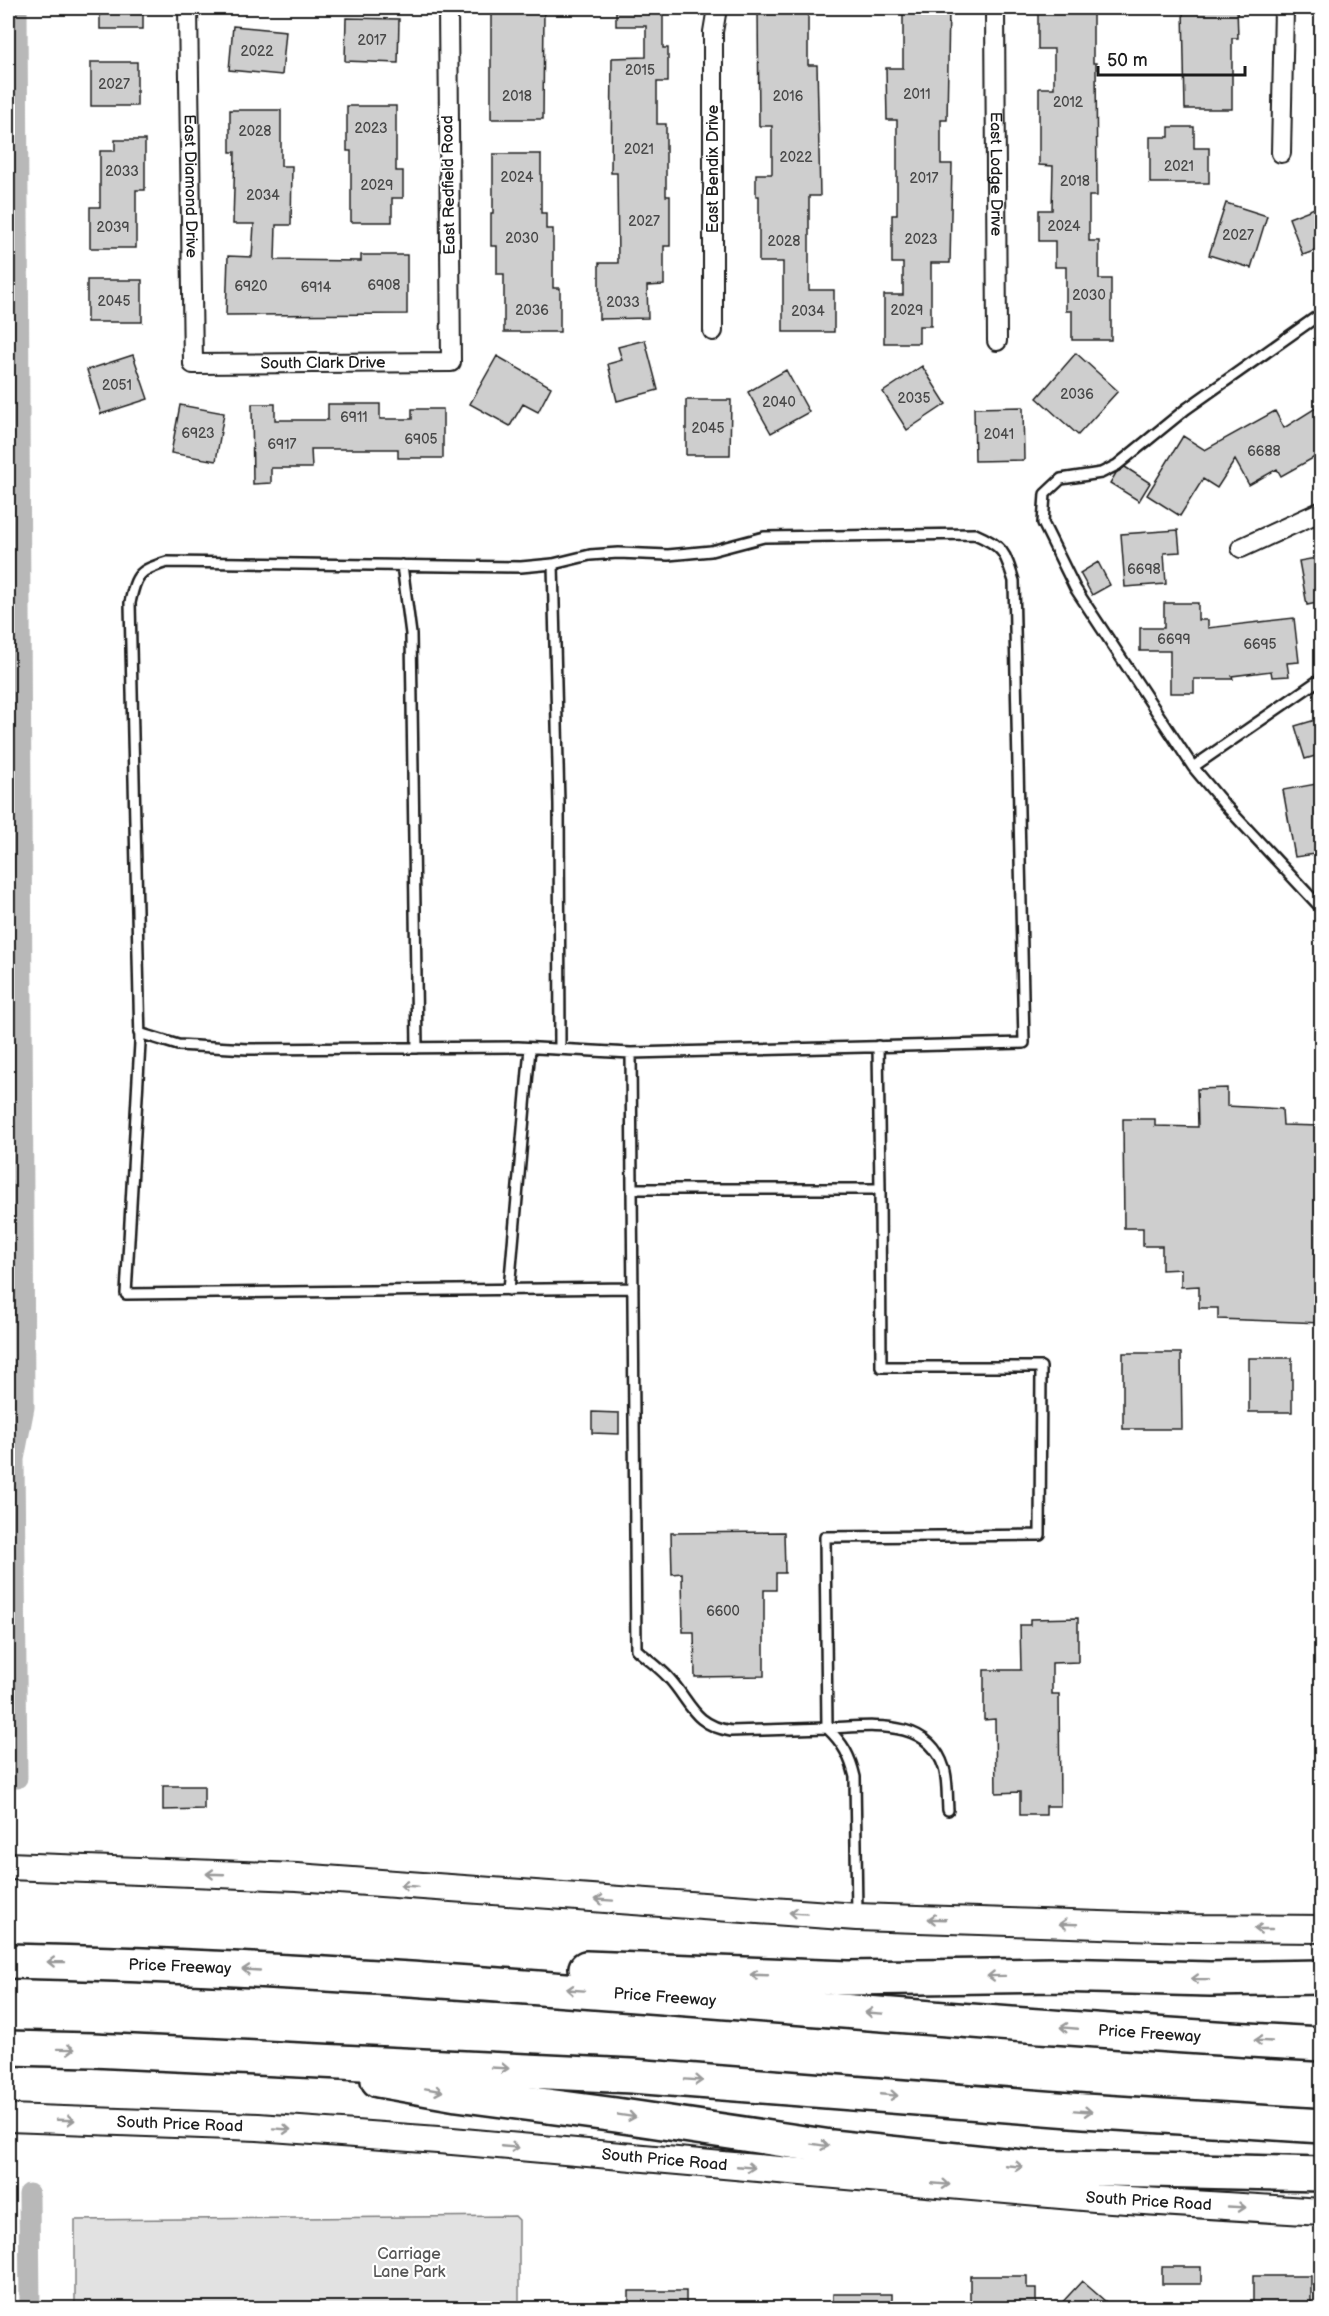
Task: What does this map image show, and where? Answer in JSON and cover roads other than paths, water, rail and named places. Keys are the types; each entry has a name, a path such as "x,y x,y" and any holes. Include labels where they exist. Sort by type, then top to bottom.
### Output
{"highway":[{"name":"Price Freeway","path":"8,1961 309,1972 1198,2037 1322,2044"},
{"path":"309,1972 582,1968 848,1978 1322,1977"},
{"path":"8,2048 252,2057 632,2076 1084,2111 1322,2126"},
{"path":"252,2057 458,2094 831,2147 1022,2167 1322,2174"}],"main road":[{"path":"11,1866 297,1877 857,1917 1191,1928 1322,1929"},
{"name":"South Price Road","path":"8,2118 258,2127 452,2141 1095,2198 1322,2212"}],"street":[{"name":"East Diamond Drive","path":"188,8 193,364"},
{"name":"East Redfield Road","path":"448,8 451,362"},
{"name":"East Bendix Drive","path":"714,332 714,32 717,8"},
{"name":"East Lodge Drive","path":"995,8 997,341"},
{"path":"1281,153 1284,8"},
{"name":"South Clark Drive","path":"193,364 451,362"},
{"path":"1241,548 1322,511"}],"lane":[{"path":"1322,313 1186,409 1117,465 1101,473 1061,478 1045,494 1043,523 1075,588 1193,767 1224,804 1322,909"},
{"path":"139,1033 178,1045 248,1049 530,1048 631,1053 1024,1043 1014,581 1006,556 995,542 975,534 764,537 711,551 668,555 618,553 590,555 553,564 521,567 168,562 148,568 135,579 130,603 139,1033 126,1294 633,1288"},
{"path":"553,564 559,804 560,1049"},
{"path":"402,566 411,634 417,1048"},
{"path":"1193,767 1322,678"},
{"path":"857,1917 855,1777 850,1756 840,1740 827,1728 825,1537 1040,1534 1041,1367 881,1367 878,1046"},
{"path":"509,1290 530,1048"},
{"path":"631,1053 636,1649 669,1678 688,1707 701,1719 716,1728 731,1731 894,1727 916,1732 934,1749 945,1768 948,1810"},
{"path":"632,1189 880,1189"}],"waterway":[{"path":"17,8 24,1407 14,1459 17,1778"},
{"path":"29,2194 30,2308"}],"park label":[{"name":"Carriage Lane Park","path":"409,2263"}]}
